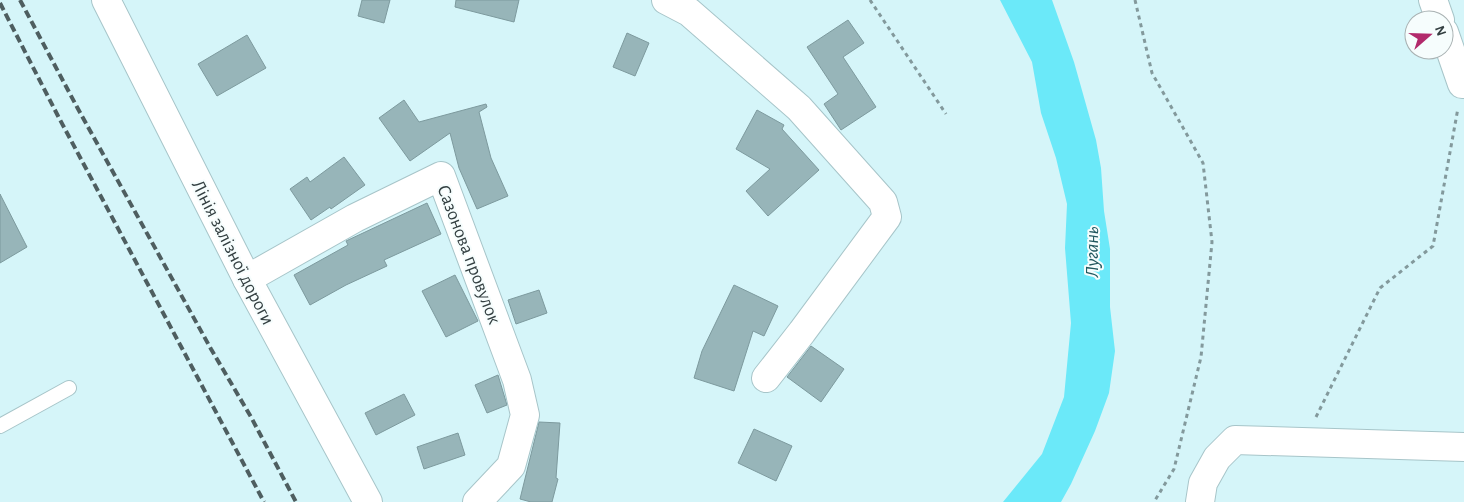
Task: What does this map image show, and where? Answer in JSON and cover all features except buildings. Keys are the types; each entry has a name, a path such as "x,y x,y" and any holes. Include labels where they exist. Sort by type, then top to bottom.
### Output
{"street":[{"name":"Лінія залізної дороги","path":"106,0 246,279 368,502"},
{"path":"666,0 689,12 799,108 883,202 887,218 766,378"},
{"path":"1454,59 1463,84"},
{"name":"Сазонова провулок","path":"246,279 355,218 441,176 517,380 525,415 511,466 476,502"},
{"path":"1200,502 1203,483 1217,458 1235,440 1464,447"}],"lane":[{"path":"0,426 69,388"}],"path":[{"path":"870,0 946,114"},
{"path":"1135,0 1152,73 1203,163 1212,242 1201,357 1174,469 1154,502"},
{"path":"1303,442 1380,288 1433,246 1463,84"}],"water":[{"name":"Лугань","path":"1000,0 1052,0 1074,62 1096,140 1101,168 1104,211 1110,249 1110,307 1115,351 1109,393 1095,431 1061,502 1003,502 1042,454 1064,397 1071,323 1065,248 1067,204 1056,158 1041,113 1032,62"}],"railway":[{"path":"20,0 77,107 211,349 251,417 296,502"},
{"path":"0,3 58,116 264,502"}]}
